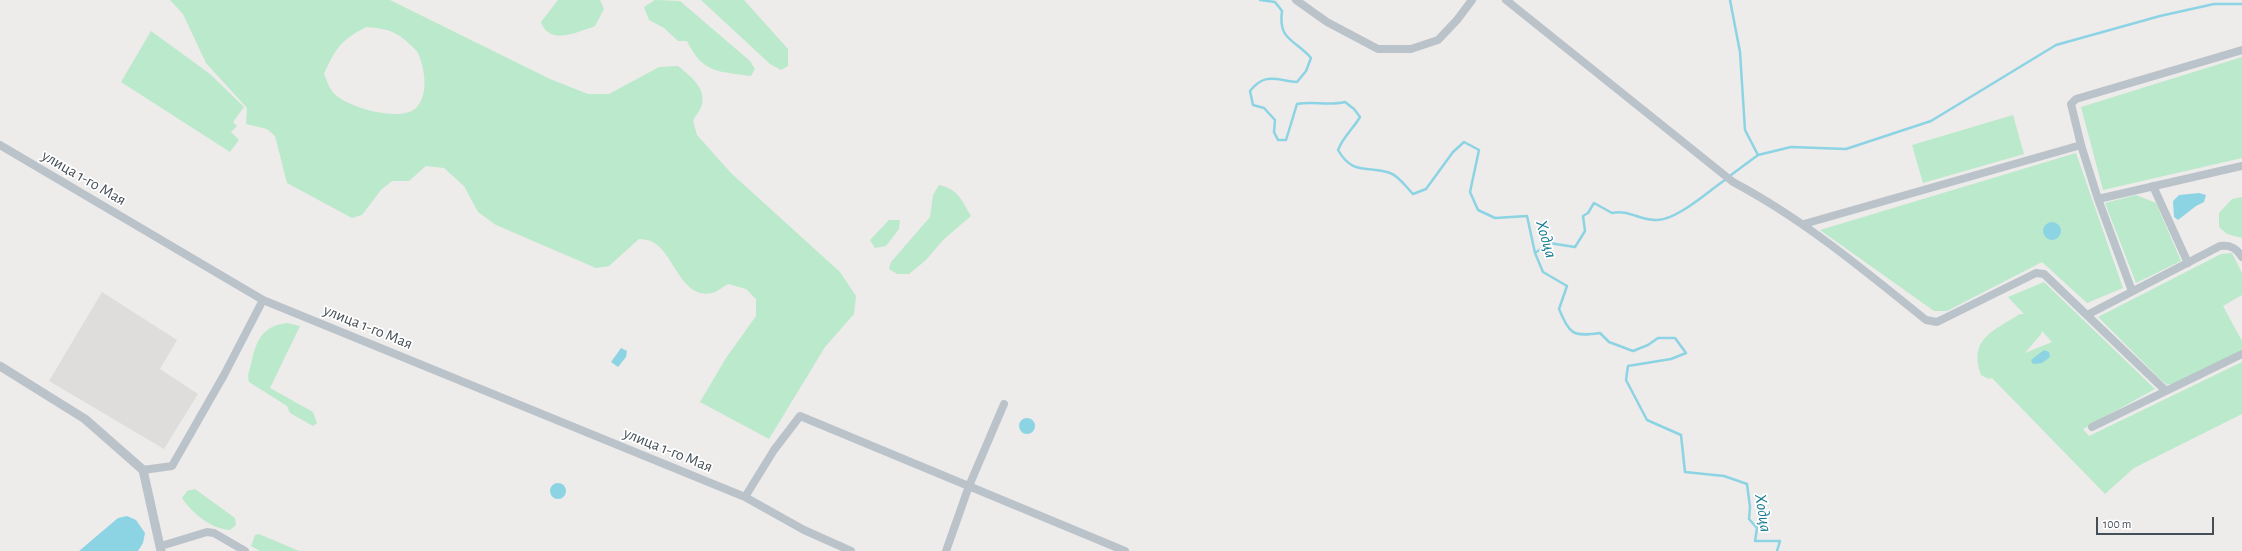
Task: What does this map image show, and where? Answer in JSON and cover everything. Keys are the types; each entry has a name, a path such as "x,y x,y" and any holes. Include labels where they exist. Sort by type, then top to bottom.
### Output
{"street":[{"path":"1296,0 1327,22 1378,50 1411,50 1438,40 1457,20 1472,0"},
{"path":"1506,0 1733,182 1766,200 1804,224 1926,320 1937,322 1956,314 2036,273 2044,274 2166,391"},
{"path":"2132,291 2098,199 2081,145 2071,104 2076,99 2242,50"},
{"name":"улица 1-го Мая","path":"0,145 263,300 745,497 804,530 851,551"},
{"path":"1804,224 2081,145"},
{"path":"2098,199 2242,166"},
{"path":"2153,186 2188,263"},
{"path":"2087,314 2220,246 2229,245 2237,250 2242,257"},
{"path":"143,470 172,466 224,376 263,300"},
{"path":"2092,428 2242,354"},
{"path":"0,366 86,419 143,470 161,548 207,532 214,533 245,551"},
{"path":"946,551 969,486 1004,404"},
{"path":"745,497 774,450 800,416 1125,551"}],"shaded area":[{"path":"102,292 177,340 160,369 198,394 164,449 49,381"}],"green space":[{"path":"170,0 390,0 550,79 588,94 609,94 659,67 678,66 696,82 703,98 699,111 693,121 697,135 731,173 840,272 856,296 854,314 825,347 769,439 700,402 726,358 756,316 756,299 746,289 728,284 712,293 701,293 692,289 678,273 659,246 644,239 639,239 609,266 596,268 496,225 478,212 464,186 444,168 426,166 409,181 392,181 381,190 362,215 352,218 287,183 275,136 267,129 246,124 247,108 206,63 183,14","holes":["366,27 383,29 392,32 410,44 418,53 424,74 423,96 416,108 409,112 398,114 372,111 348,103 332,91 324,74 332,58 340,46 350,36"]},
{"path":"558,0 600,0 604,9 595,26 573,34 550,34 541,22"},
{"path":"655,0 680,1 750,61 755,69 751,76 713,69 699,60 687,41 678,41 664,28 649,20 644,7"},
{"path":"701,0 744,0 788,49 788,66 781,70 770,64"},
{"path":"151,31 210,74 244,107 233,122 237,126 231,132 239,140 230,152 121,82"},
{"path":"2242,57 2242,158 2103,190 2081,107"},
{"path":"2013,115 2024,154 1923,183 1912,145"},
{"path":"2076,153 2123,288 2087,303 2042,262 1947,311 1934,311 1820,230"},
{"path":"939,185 946,187 959,196 971,216 944,239 926,260 909,274 897,274 889,269 891,262 930,217 933,195"},
{"path":"2136,195 2156,203 2181,261 2136,283 2105,203"},
{"path":"2242,197 2242,238 2227,234 2219,227 2219,213 2232,199"},
{"path":"889,220 900,220 899,229 886,246 875,248 870,240"},
{"path":"2232,253 2242,273 2242,295 2223,306 2242,341 2242,350 2177,383 2167,385 2098,317 2221,254"},
{"path":"2044,282 2155,389 2083,429 2089,436 2242,362 2242,414 2134,468 2105,494 1992,378 1989,379 1981,375 1978,363 1978,353 1981,344 1992,331 2020,314 2024,314 2008,297","holes":["2042,331 2052,342 2025,353"]},
{"path":"287,323 300,326 270,388 313,412 317,423 313,426 290,413 287,406 249,382 248,373 255,349 261,336 271,328"},
{"path":"195,489 235,518 236,525 230,530 216,527 191,509 182,498 187,491"},
{"path":"259,534 299,551 260,551 251,546 255,535"}],"water":[{"path":"2199,193 2206,195 2204,202 2196,206 2178,220 2174,217 2173,201 2179,195"},
{"path":"2048,222 2056,222 2061,227 2059,238 2056,240 2048,240 2043,235 2043,227"},
{"path":"621,348 627,351 626,357 618,367 611,362"},
{"path":"2044,350 2049,352 2050,357 2042,363 2033,364 2031,360"},
{"path":"1027,418 1033,420 1035,426 1033,432 1027,434 1021,432 1019,426 1021,420"},
{"path":"558,483 564,485 566,491 564,497 558,499 552,497 550,491 552,485"},
{"path":"127,516 136,520 145,533 143,543 138,551 79,551 118,518"}],"waterway":[{"name":"Ходца","path":"1260,0 1275,2 1282,11 1281,21 1285,34 1311,58 1306,71 1297,82 1266,79 1255,85 1250,91 1253,105 1264,108 1275,120 1274,132 1278,140 1286,140 1297,104 1333,104 1345,102 1354,109 1360,117 1338,150 1344,158 1355,167 1390,173 1400,179 1413,194 1426,189 1453,152 1464,142 1479,150 1470,192 1478,210 1495,218 1527,216 1535,253 1543,272 1567,286 1559,309 1569,329 1578,334 1600,333 1609,342 1633,351 1648,345 1658,338 1675,338 1686,353 1671,359 1628,366 1626,380 1647,420 1681,435 1685,472 1724,476 1747,484 1750,507 1749,519 1757,528 1755,541 1780,541 1777,551"},
{"path":"1730,0 1740,52 1745,130 1758,155"},
{"path":"1731,175 1758,155 1791,147 1846,149 1931,121 2056,45 2160,16 2214,4 2242,4"},
{"path":"1535,253 1549,243 1575,247 1585,231 1583,216 1588,213 1594,203 1612,213 1624,213 1651,220 1665,219 1683,211 1725,180"}]}
